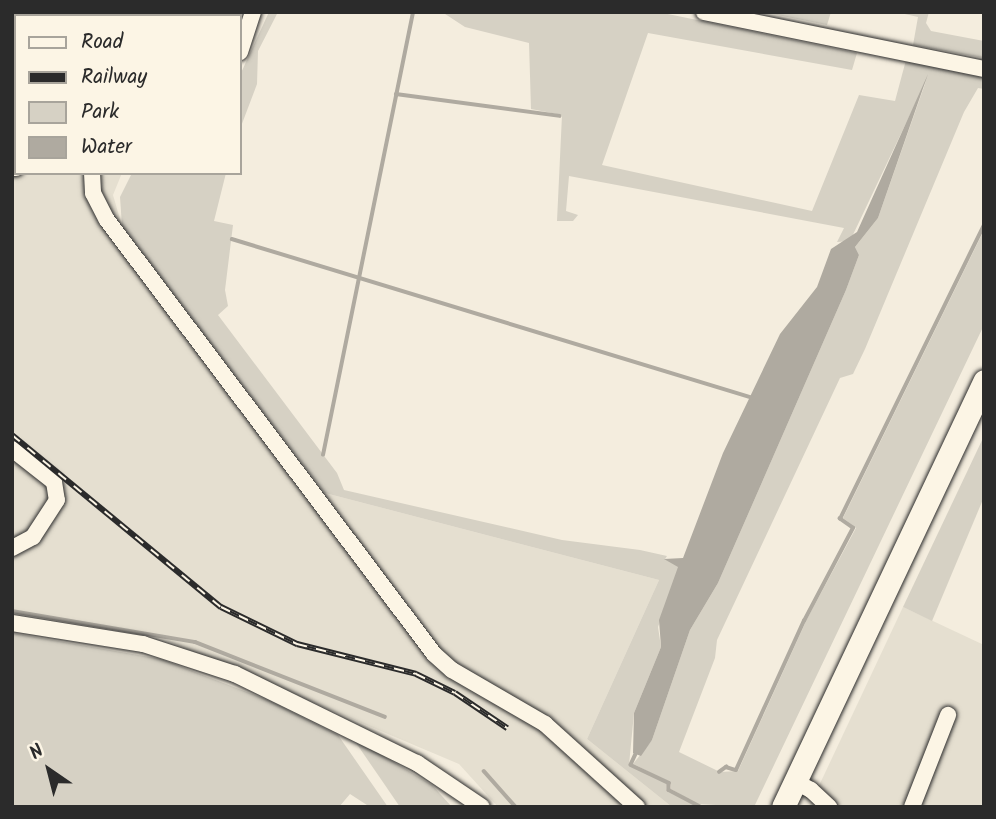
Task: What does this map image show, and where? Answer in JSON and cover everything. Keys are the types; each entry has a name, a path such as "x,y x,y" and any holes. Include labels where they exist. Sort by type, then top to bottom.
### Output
{"highway":[{"path":"783,807 984,381"}],"street":[{"path":"242,46 253,12"},
{"path":"704,12 984,69"},
{"path":"92,175 93,193 103,214 434,654 452,670 545,724 636,807"},
{"path":"12,449 54,482 57,500 33,537 12,548"},
{"path":"12,623 143,644 235,674 417,762 482,807"},
{"path":"912,807 948,715"},
{"path":"794,782 811,790 829,807"}],"shaded area":[{"path":"12,12 230,12 14,14 14,175 121,175 113,195 122,226 325,493 659,580 587,739 672,807 498,807 459,764 151,634 12,613"},
{"path":"903,607 984,645 984,807 809,807"}],"green space":[{"path":"269,12 278,12 258,51 257,84 242,124 242,71"},
{"path":"442,12 658,12 857,53 852,70 648,33 602,165 812,211 859,95 895,101 906,60 984,75 984,89 978,88 964,112 865,349 853,374 840,378 717,640 715,658 679,752 720,772 738,771 807,619 856,528 843,518 984,230 984,325 754,807 697,804 671,789 670,782 633,764 652,740 690,630 718,583 846,290 859,255 855,247 878,218 926,81 850,241 837,242 844,228 569,176 566,211 578,215 573,221 557,221 562,115 531,109 529,43 465,27"},
{"path":"763,12 831,12 827,25"},
{"path":"896,12 929,12 926,23 931,31 984,41 984,58 913,45 918,17"},
{"path":"131,175 226,175 214,221 233,225 225,290 228,306 218,315 337,473 344,490 562,540 667,556 665,559 679,566 658,627 661,647 634,713 629,765 668,783 668,790 698,807 672,807 587,739 659,580 325,493 122,226 120,197"},
{"path":"984,436 984,497 932,621 903,607"},
{"path":"12,633 161,659 268,700 338,735 388,807 370,807 350,794 339,807 12,807"},
{"path":"352,737 432,785 452,807 400,807"}],"water":[{"path":"928,74 878,218 855,247 859,255 846,290 718,583 690,630 652,740 641,756 633,753 634,713 661,647 659,620 678,567 664,559 683,558 723,453 780,334 817,287 831,249 857,232"}],"waterway":[{"path":"323,455 413,12"},
{"path":"396,94 560,116"},
{"path":"719,772 726,767 736,770 804,621 853,528 840,519 984,225"},
{"path":"232,239 753,398"},
{"path":"12,611 195,642 385,717"},
{"path":"637,752 631,765 669,783 669,790 701,807"},
{"path":"484,771 516,807"}],"railway":[{"path":"12,435 221,607 297,644 416,674 455,693 507,728"}]}
